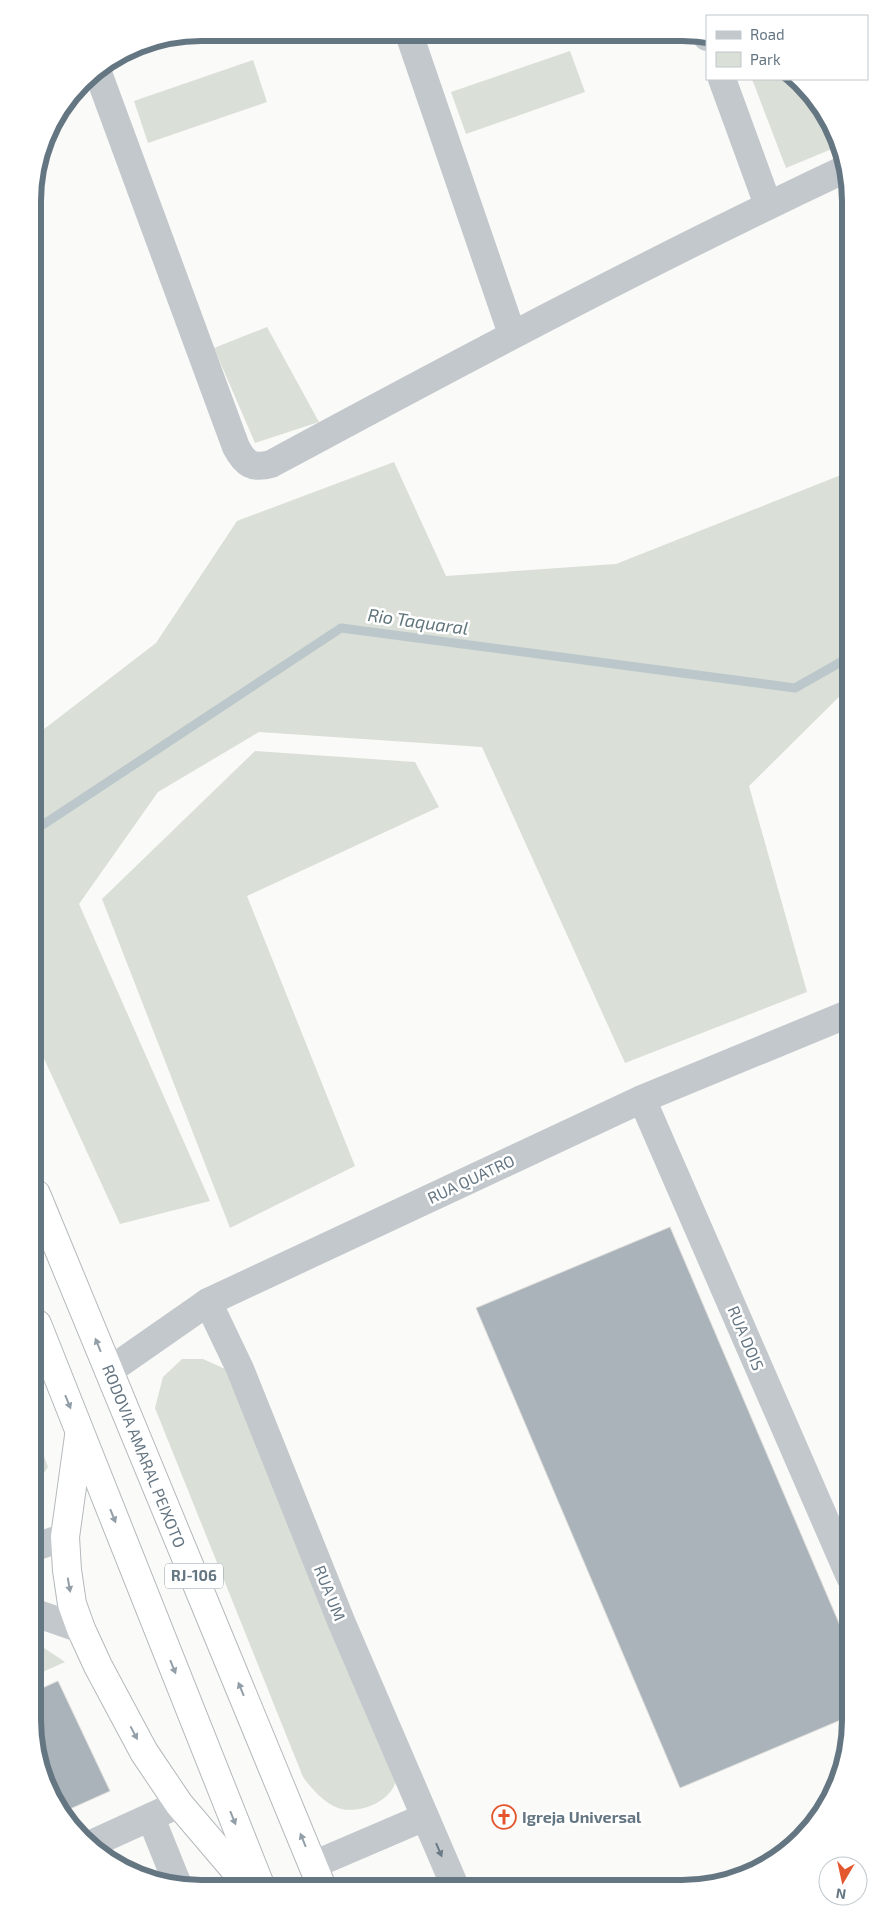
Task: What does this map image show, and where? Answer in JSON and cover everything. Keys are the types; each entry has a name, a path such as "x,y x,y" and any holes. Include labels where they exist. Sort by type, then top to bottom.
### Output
{"highway":[{"name":"RODOVIA AMARAL PEIXOTO","path":"41,1207 317,1875"},
{"name":"RJ-106","path":"41,1335 258,1880"},
{"path":"80,1432 65,1537 72,1604 81,1629 98,1666 144,1752 179,1804 244,1880"}],"street":[{"path":"411,41 512,334"},
{"path":"100,78 236,448 249,464 260,467 271,464 512,334 768,205 839,173"},
{"path":"722,80 768,205"},
{"name":"RUA QUATRO","path":"109,1371 208,1302 642,1099 841,1017"},
{"name":"RUA DOIS","path":"642,1099 841,1557"},
{"name":"RUA UM","path":"208,1302 240,1369 341,1621 452,1880"},
{"path":"41,1545 65,1537"},
{"path":"41,1615 81,1629"},
{"path":"98,1841 179,1804"},
{"path":"317,1875 425,1816"},
{"path":"151,1818 175,1877"}],"green space":[{"path":"570,51 585,92 466,134 451,92"},
{"path":"253,60 267,102 148,143 134,101"},
{"path":"752,80 786,80 815,112 830,140 833,149 786,168"},
{"path":"267,327 319,422 255,443 214,348"},
{"path":"394,462 446,576 616,564 842,475 842,694 749,786 807,992 625,1063 482,747 259,732 158,792 79,904 210,1201 120,1224 41,1053 42,731 156,643 237,521"},
{"path":"255,751 415,762 439,807 247,896 355,1166 230,1228 102,899"},
{"path":"182,1359 203,1359 234,1373 400,1758 393,1788 383,1799 368,1807 345,1810 333,1806 318,1795 303,1777 155,1408 163,1377"},
{"path":"41,1448 48,1467 41,1477"},
{"path":"41,1646 65,1662 41,1673"}],"building":[{"path":"670,1227 841,1628 841,1720 680,1788 476,1308"},
{"path":"58,1681 110,1791 69,1809 53,1781 47,1761 41,1720 41,1689"}],"waterway":[{"name":"Rio Taquaral","path":"42,826 341,628 795,688 842,661"}],"place":[{"name":"Igreja Universal","path":"504,1817"}]}
